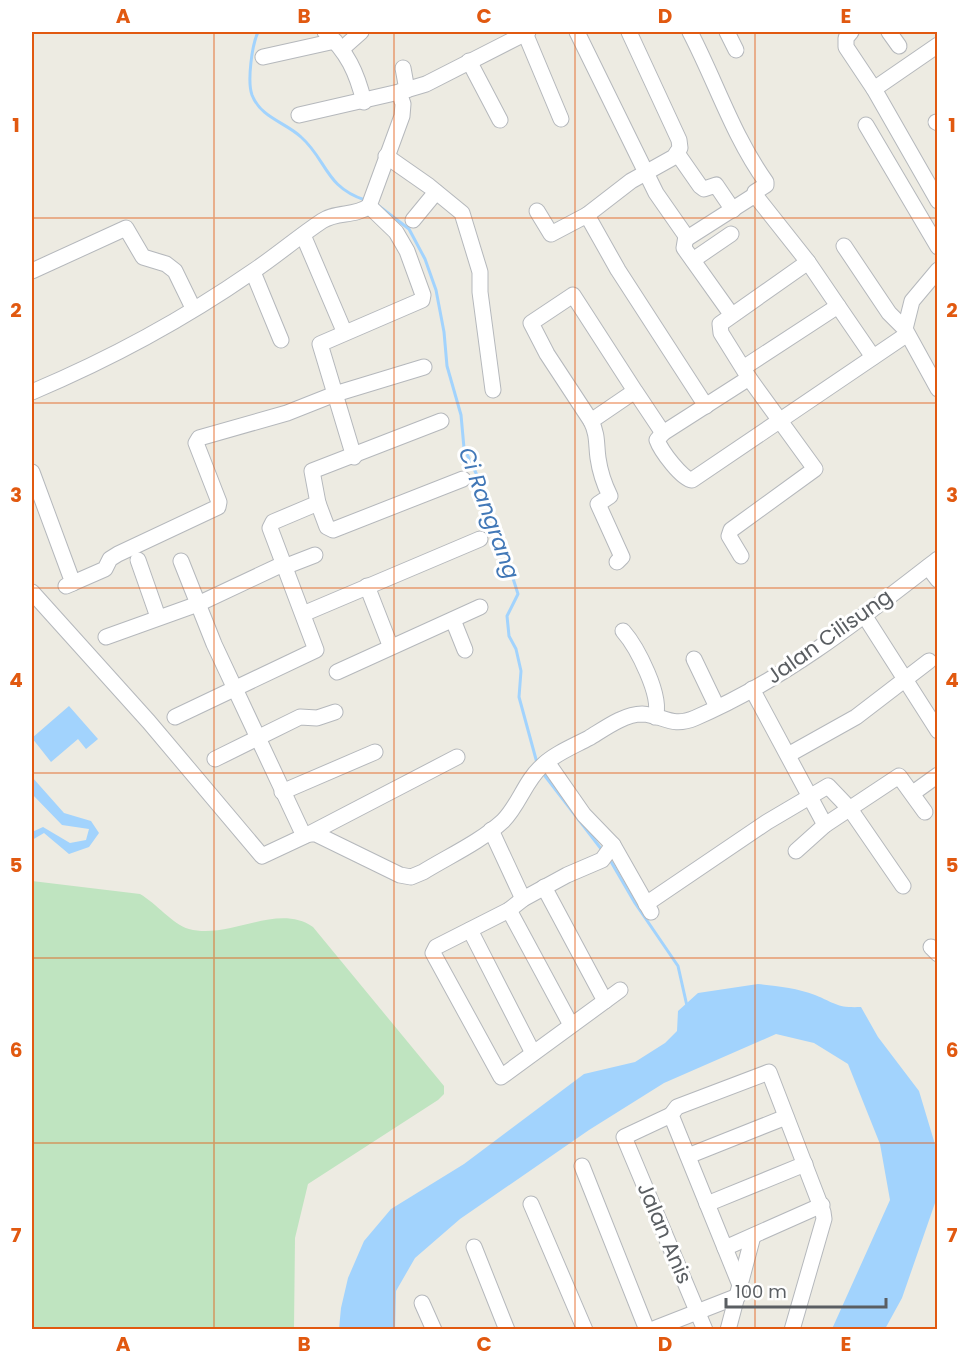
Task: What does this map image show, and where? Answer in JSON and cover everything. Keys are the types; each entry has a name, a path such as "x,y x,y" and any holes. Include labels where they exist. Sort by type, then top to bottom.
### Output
{"street":[{"path":"263,57 361,32"},
{"path":"299,115 364,102 426,84 526,32 561,119"},
{"path":"577,32 645,172 686,239 684,248 731,314"},
{"path":"629,32 679,140 677,153 700,186 704,189 716,185 733,210"},
{"path":"686,239 733,210 766,185 739,139 723,99 690,32"},
{"path":"727,32 736,50"},
{"path":"851,32 846,38 846,47 874,89 938,201"},
{"path":"889,32 899,46"},
{"path":"334,40 353,68 364,102"},
{"path":"874,89 938,45"},
{"path":"469,61 500,120"},
{"path":"32,392 107,357 193,308 253,272 325,219 355,213 372,200 402,116 403,68"},
{"path":"866,126 938,247"},
{"path":"537,211 549,232 553,234 587,214 645,172 677,153"},
{"path":"386,156 459,208 478,259 480,292 494,390"},
{"path":"413,220 436,192"},
{"path":"755,195 808,262 873,357"},
{"path":"354,457 320,344 344,331 422,300 423,296 407,251 372,200"},
{"path":"587,214 618,270 706,406"},
{"path":"32,271 126,228 143,257 166,264 175,271 193,308"},
{"path":"303,234 344,331"},
{"path":"693,260 731,234"},
{"path":"844,246 889,313 906,332 938,388"},
{"path":"741,556 729,536 731,530 814,469 746,373 719,330 720,324 731,314 808,262"},
{"path":"838,306 746,373 706,406 663,434 657,440 663,452 691,480 873,357 906,332 912,301 938,270"},
{"path":"253,272 281,340"},
{"path":"617,562 622,557 598,504 610,496 602,477 597,455 598,436 591,421 530,326 532,322 580,292 635,391 663,434"},
{"path":"32,472 69,585 105,569 110,559 118,554 218,507 219,502 196,442 198,439 287,413 335,394 424,367"},
{"path":"591,421 635,391"},
{"path":"441,421 354,457 312,471 318,503 327,526 333,530 463,479"},
{"path":"175,717 315,651 317,648 270,528 271,524 318,503"},
{"path":"303,614 480,539"},
{"path":"106,637 198,604 283,566 315,555"},
{"path":"138,560 158,617"},
{"path":"181,561 257,738 282,792 306,835"},
{"path":"932,563 938,580"},
{"name":"Jalan Cilisung","path":"541,768 618,721 640,714 666,722 681,722 752,689 822,645 932,563"},
{"path":"367,586 390,645"},
{"path":"32,592 149,722 262,856 457,757"},
{"path":"337,672 390,645 480,607"},
{"path":"864,615 904,682 937,730"},
{"path":"453,620 465,650"},
{"path":"623,631 630,640 654,690 658,704 655,717"},
{"path":"694,659 717,707"},
{"path":"788,755 850,720 904,682 929,661"},
{"path":"752,689 825,825"},
{"path":"215,759 300,717 317,718 335,712"},
{"path":"282,792 375,752"},
{"path":"306,835 325,837 384,868 411,877 492,831 516,808 541,768 584,815 648,908 810,796 828,786 850,809 903,886"},
{"path":"913,793 938,775"},
{"path":"796,851 825,825 899,776 925,812"},
{"path":"492,831 523,899"},
{"path":"608,853 523,899 509,910 436,946 433,953 500,1077 620,990"},
{"path":"544,887 605,1001"},
{"path":"509,910 571,1025"},
{"path":"470,930 533,1053"},
{"path":"739,1290 725,1248 671,1115 677,1107 769,1072 822,1205 824,1219 792,1329"},
{"name":"Jalan Anis","path":"671,1115 624,1137 705,1329"},
{"path":"688,1156 786,1117"},
{"path":"707,1204 805,1164"},
{"path":"582,1166 649,1329 697,1311 739,1290"},
{"path":"531,1204 585,1329"},
{"path":"725,1248 822,1205"},
{"path":"728,1329 753,1236"},
{"path":"474,1247 507,1329"},
{"path":"422,1304 434,1329"}],"green space":[{"path":"32,881 140,894 176,923 189,929 220,930 268,920 284,918 299,920 313,927 444,1086 444,1094 438,1100 308,1184 295,1238 294,1329 32,1330"}],"water":[{"path":"69,706 98,739 86,749 78,739 51,762 32,738"},
{"path":"32,777 64,813 91,821 99,833 89,847 69,854 44,833 32,840 32,832 43,827 70,843 86,840 89,829 62,825 32,794"},
{"path":"758,984 801,991 842,1006 861,1007 878,1037 919,1091 937,1151 935,1203 902,1298 885,1329 832,1329 890,1200 880,1144 848,1064 814,1043 776,1034 664,1083 589,1130 460,1219 415,1258 396,1291 395,1329 339,1329 348,1278 364,1241 391,1209 464,1164 584,1074 635,1062 665,1043 677,1031 678,1011 698,993"}],"waterway":[{"name":"Ci Rangrang","path":"258,32 250,72 252,95 256,103 267,114 301,137 342,188 365,200"},
{"name":"Ci Rangrang","path":"375,203 409,229 425,259 436,290 444,332 447,366 461,415 464,448 486,494 518,594 507,616 509,636 516,649 521,671 519,697 537,763"},
{"name":"Ci Rangrang","path":"542,772 602,850"},
{"name":"Ci Rangrang","path":"610,860 635,903 678,966 687,1006"}]}
